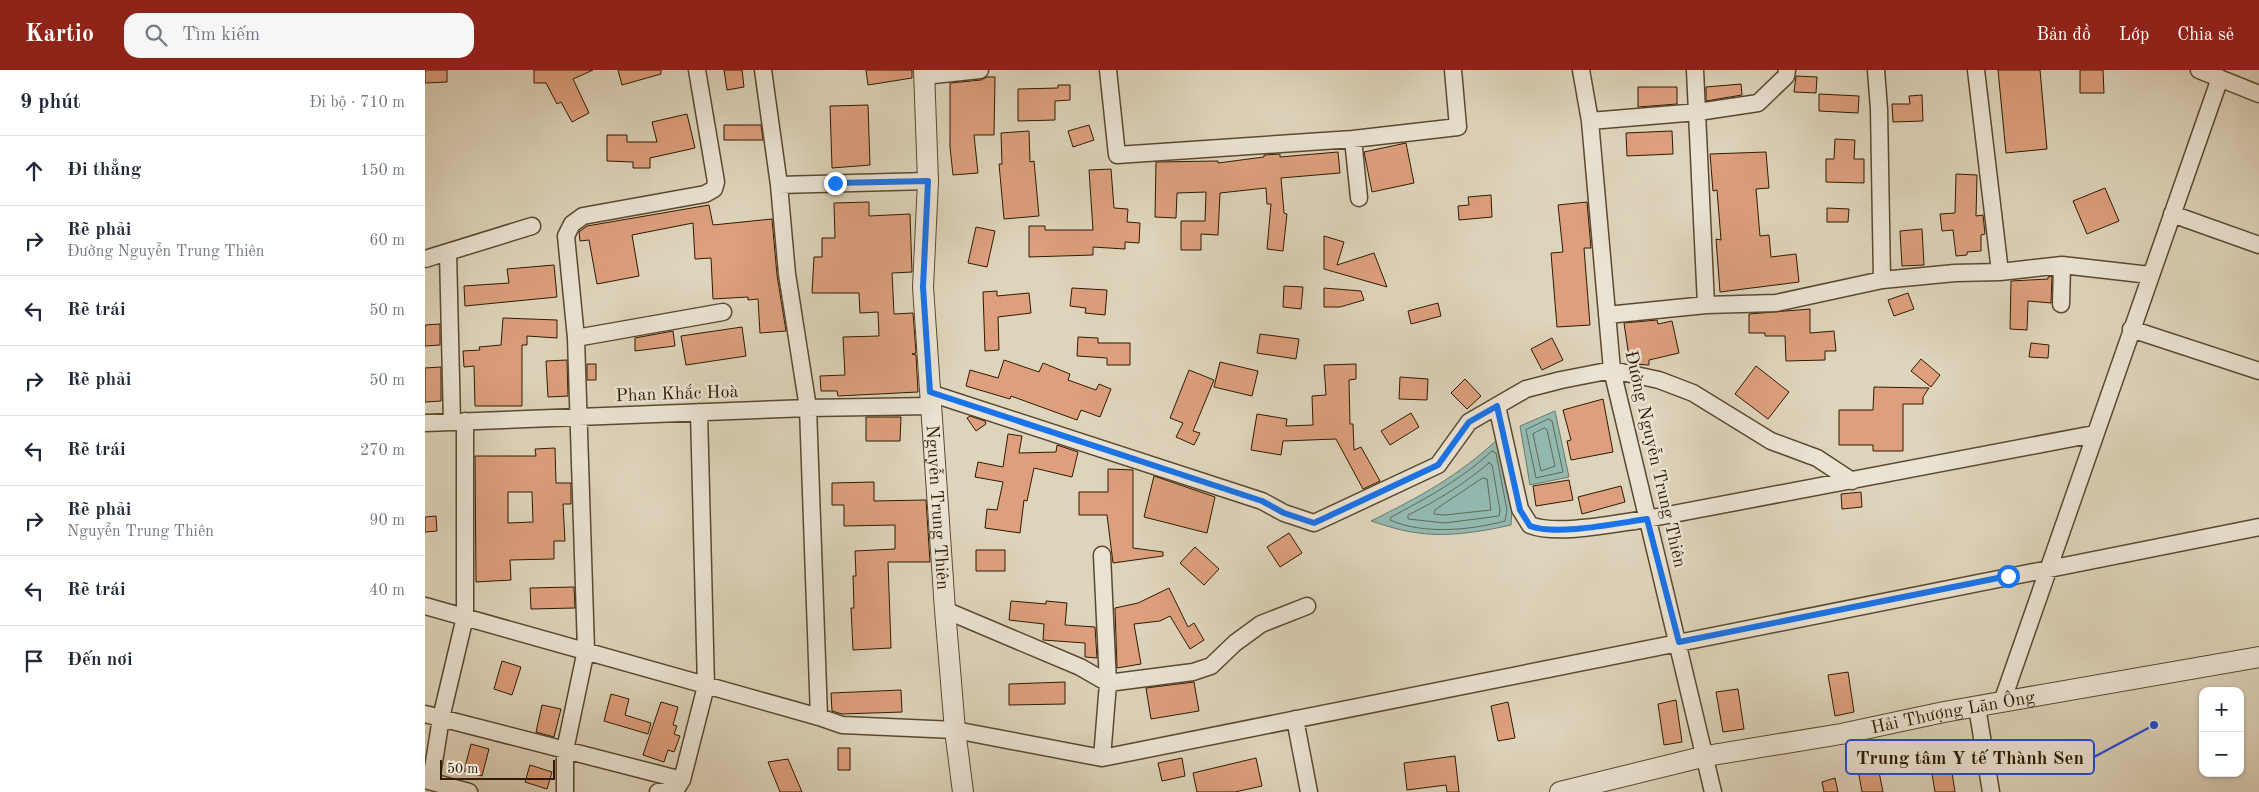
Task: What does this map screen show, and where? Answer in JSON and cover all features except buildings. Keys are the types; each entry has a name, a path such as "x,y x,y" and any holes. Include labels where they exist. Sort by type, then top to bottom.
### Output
{"street":[{"path":"565,792 565,750 586,650 576,338 565,245 566,236 572,224 583,216 705,194 716,185 705,107 697,70"},
{"path":"763,70 779,185 787,274 808,408 819,717"},
{"path":"924,73 980,70"},
{"path":"1108,70 1117,155 1353,139 1458,127 1453,70"},
{"name":"Đường Nguyễn Trung Thiên","path":"1581,70 1590,121 1612,370 1647,519 1679,642 1713,792"},
{"path":"1695,70 1706,305"},
{"path":"1590,121 1698,112 1758,103 1785,76 1787,70"},
{"path":"1876,70 1879,109 1882,280"},
{"path":"1976,70 2000,272"},
{"path":"2199,70 2259,94"},
{"name":"Nguyễn Trung Thiên","path":"924,73 928,181 923,287 945,610 955,730 963,792"},
{"path":"2002,702 2094,434 2220,78"},
{"path":"1353,139 1359,198"},
{"path":"779,185 928,181"},
{"path":"2172,214 2259,245"},
{"path":"425,259 532,226"},
{"path":"448,252 459,422 465,616 433,716 428,780 469,792"},
{"path":"2061,304 2062,265"},
{"path":"1607,315 1706,305 1776,303 1882,280 1955,273 2000,272 2062,265 2150,275"},
{"path":"576,338 723,312"},
{"path":"2131,329 2259,370"},
{"path":"1612,370 1659,380 1693,392 1771,441 1817,458 1852,481"},
{"name":"Phan Khắc Hoà","path":"425,423 808,408 931,399 1262,501 1284,513 1314,523 1438,465 1469,422 1526,389 1612,370"},
{"path":"1497,406 1520,510 1530,526 1547,529 1575,528 1647,519 2094,434"},
{"path":"658,792 675,791 682,780 706,686 699,412"},
{"path":"425,606 586,650 842,725 955,730 1102,758 2259,526"},
{"path":"1102,555 1108,683 1102,758"},
{"path":"945,610 1080,667 1108,683 1193,672 1211,666 1235,643 1261,624 1307,606"},
{"name":"Hải Thượng Lãn Ông","path":"1560,792 1706,756 1841,734 2002,702 2259,657"},
{"path":"1977,707 1991,792"},
{"path":"433,716 682,780"},
{"path":"1295,719 1309,792"}],"water":[{"path":"1555,411 1569,477 1530,485 1520,426"},
{"path":"1499,438 1512,509 1511,525 1474,532 1424,534 1371,521 1438,485 1468,464"}],"place":[{"name":"Trung tâm Y tế Thành Sen","path":"2154,725"}],"route":[{"path":"835,183 928,181 923,287 930,392 1262,501 1284,513 1314,523 1438,465 1469,422 1497,406 1520,510 1530,526 1547,529 1575,528 1647,519 1679,642 2008,576"}]}
